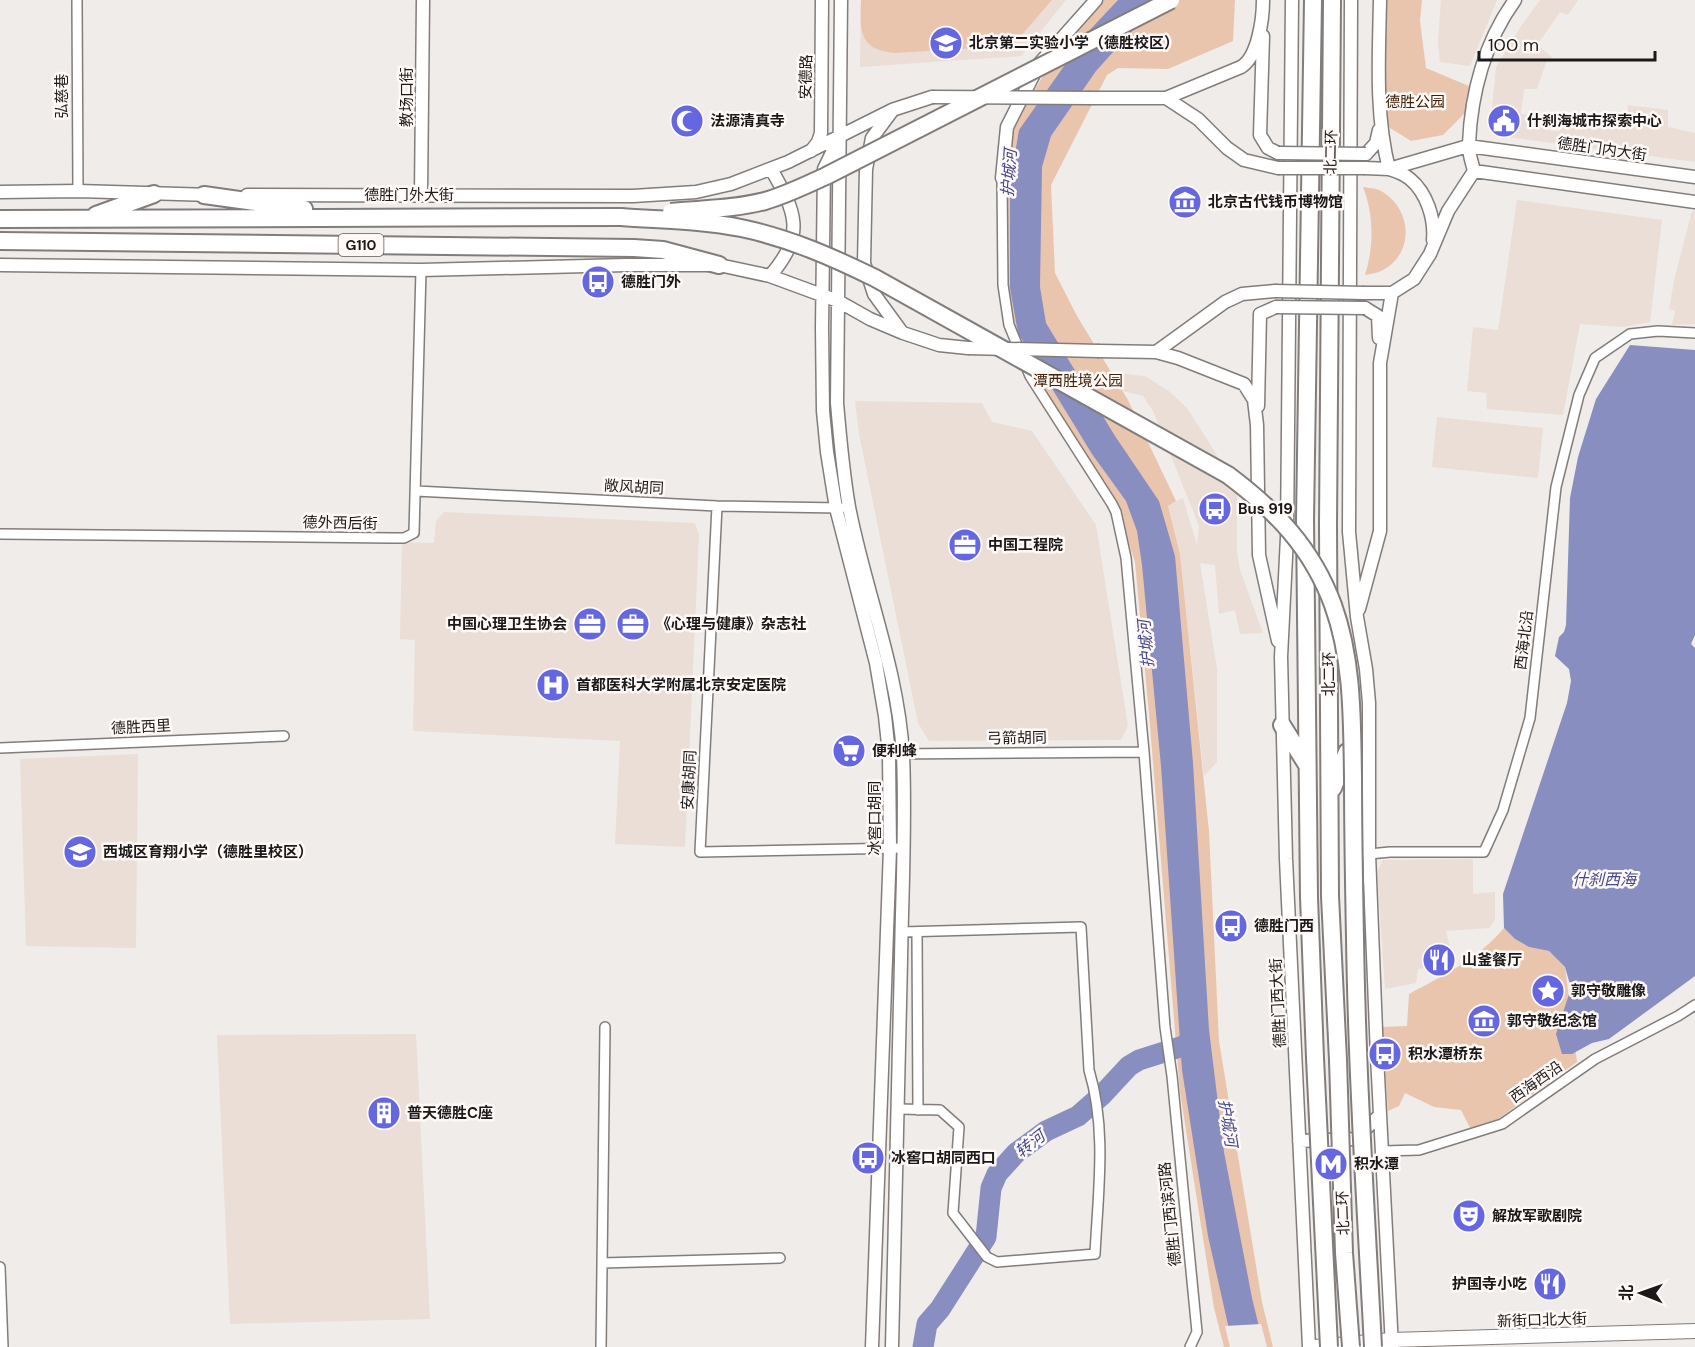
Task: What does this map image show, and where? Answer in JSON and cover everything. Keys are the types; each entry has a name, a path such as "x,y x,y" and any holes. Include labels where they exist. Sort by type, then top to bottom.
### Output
{"highway":[{"path":"621,217 736,206 765,201 792,191 826,176 1171,0"},
{"name":"北二环","path":"1312,0 1305,520 1309,897 1329,1347"},
{"name":"北二环","path":"1332,0 1328,525 1330,896 1344,1253 1351,1347"},
{"path":"84,219 154,194"},
{"path":"204,195 358,217"},
{"path":"621,217 740,228 783,239 830,256 875,278 1228,475 1275,514 1320,573 1334,608 1347,657 1352,710 1356,991 1373,1347"},
{"name":"德胜门外大街","path":"0,219 621,217"},
{"name":"G110","path":"0,241 634,248 663,250 719,265"},
{"path":"1282,724 1308,766"},
{"path":"1329,797 1347,752"}],"main road":[{"name":"新街口北大街","path":"1315,1347 1695,1331"}],"street":[{"name":"弘慈巷","path":"77,0 78,191"},
{"name":"教场口街","path":"421,194 423,0"},
{"name":"安德路","path":"810,152 818,142 821,133 822,0"},
{"path":"840,136 841,0"},
{"path":"1002,178 1007,127 1039,64 1096,0"},
{"path":"1263,0 1260,135 1268,148 1278,153 1366,154 1376,143 1380,116"},
{"path":"1281,657 1287,537 1292,0"},
{"path":"1351,0 1349,532 1357,617 1369,703 1369,854 1391,1344"},
{"path":"1380,0 1380,116 1389,169"},
{"path":"1474,171 1468,146 1476,89 1486,53 1503,17 1515,0"},
{"path":"1166,98 1248,63 1263,17"},
{"name":"德胜门外大街","path":"0,192 633,196 696,192 722,186 771,169 810,152 892,110 932,97 1166,98"},
{"path":"1166,98 1198,119 1227,148 1244,160 1278,168 1389,169 1468,146"},
{"path":"892,110 873,138 866,169 864,263 874,294 903,333"},
{"name":"冰窖口胡同","path":"840,136 824,169 822,295 823,411 826,452 836,508 876,663 889,754 890,848 872,1347"},
{"name":"冰窖口胡同","path":"840,136 837,403 841,450 850,508 889,662 899,715 903,755 899,1109 892,1347"},
{"name":"德胜门内大街","path":"1468,146 1695,177"},
{"path":"770,276 781,264 790,247 794,214 771,169"},
{"path":"1389,169 1411,179 1423,194 1432,218 1434,236 1432,247"},
{"path":"1474,171 1695,202"},
{"path":"1156,352 1225,302 1251,292 1392,293 1414,279 1426,261 1448,211 1474,171"},
{"name":"德胜门西滨河路","path":"1002,178 1003,285 1009,325 1030,376 1090,467 1116,512 1126,558 1144,752 1165,1027 1172,1076 1197,1332 1190,1347"},
{"path":"0,265 421,270 719,265 770,276 822,295 903,333 939,345 968,348 1156,352 1178,358 1244,384 1254,400 1257,425"},
{"name":"德外西后街","path":"0,534 404,538 414,533 421,270"},
{"path":"1380,363 1392,293"},
{"path":"1281,657 1259,555 1257,425 1260,314 1276,307 1365,308 1378,316 1380,531 1357,617"},
{"name":"西海北沿","path":"1369,854 1484,852 1503,810 1530,718 1556,487 1578,395 1595,358 1630,334 1659,331 1695,333"},
{"name":"敞风胡同","path":"416,491 717,506 850,508"},
{"name":"安康胡同","path":"717,506 700,852 903,848"},
{"name":"德胜门西大街","path":"1281,657 1286,860 1309,1347"},
{"path":"1366,669 1347,752 1348,995 1362,1271 1391,1344"},
{"name":"德胜西里","path":"0,748 284,736"},
{"name":"弓箭胡同","path":"889,754 1144,752"},
{"path":"899,1109 940,1110 959,1127 953,1213 987,1257 997,1262 1095,1254 1098,1115 1089,1070 1081,927 902,932"},
{"path":"917,933 918,1110"},
{"name":"西海西沿","path":"1383,1151 1419,1150 1502,1124 1595,1059 1695,1005"},
{"path":"601,1347 605,1027"},
{"path":"1299,1141 1355,1139 1380,1115"},
{"path":"602,1263 780,1258"},
{"path":"0,1267 3,1347"}],"shaded area":[{"name":"北京第二实验小学（德胜校区）","path":"861,0 1066,0 1021,56 860,67"},
{"path":"1441,0 1497,0 1470,66 1440,62 1438,42"},
{"path":"1540,0 1578,0 1568,15 1560,12 1537,45 1552,57 1546,63 1537,89 1524,89 1521,114 1547,116 1546,130 1560,131 1561,116 1626,125 1628,105 1668,110 1668,127 1695,133 1695,162 1500,136 1491,118 1496,67"},
{"path":"1517,200 1662,220 1650,322 1623,327 1580,324 1563,415 1487,409 1486,393 1467,391 1473,327 1498,330"},
{"path":"1692,211 1695,212 1695,324 1672,325 1675,311 1669,309"},
{"path":"1114,373 1145,376 1170,392 1187,408 1215,452 1237,494 1237,552 1240,570 1263,633 1240,634 1235,610 1219,614 1215,565 1200,563 1217,669 1217,762 1204,776 1180,554 1168,505 1183,498 1197,545 1199,526 1153,411 1143,396 1123,391"},
{"path":"855,401 982,403 992,422 1032,431 1096,525 1128,726 1121,740 929,741 918,723 859,434"},
{"path":"1437,417 1543,428 1538,478 1432,467"},
{"name":"首都医科大学附属北京安定医院","path":"444,512 695,523 699,535 685,847 615,844 620,741 413,731 415,640 400,639 402,542 434,543 436,521"},
{"name":"西城区育翔小学（德胜里校区）","path":"138,754 136,948 26,946 20,759"},
{"path":"1473,859 1473,894 1495,892 1495,920 1489,928 1446,931 1450,948 1450,966 1418,969 1416,983 1385,989 1377,872 1383,860"},
{"path":"416,1034 430,1319 230,1324 217,1035"}],"green space":[{"name":"北京第二实验小学（德胜校区）","path":"861,0 1052,0 1012,46 894,53 882,51 867,42 862,29"},
{"name":"潭西胜境公园","path":"1103,0 1235,0 1233,41 1168,69 1118,68 1107,75 1051,185 1055,273 1077,316 1128,400 1176,501 1168,506 1180,554 1209,831 1219,1041 1262,1302 1273,1347 1224,1347 1214,1308 1180,1092 1135,562 1112,495 1047,393 1018,338 1006,287 1008,175 1013,128 1060,46"},
{"name":"德胜公园","path":"1380,0 1422,0 1420,21 1426,68 1476,89 1474,107 1443,135 1411,141 1390,128 1380,116"},
{"path":"1363,187 1379,190 1391,199 1399,208 1406,231 1401,253 1393,262 1381,271 1365,275 1372,231"},
{"path":"1504,928 1515,939 1529,947 1549,951 1565,967 1577,1062 1498,1119 1470,1128 1461,1110 1434,1107 1405,1093 1399,1106 1388,1111 1382,1027 1407,1026 1409,994 1472,957"}],"water":[{"name":"潭西胜境公园","path":"1118,0 1160,0 1096,71 1051,136 1042,167 1040,287 1046,323 1115,436 1159,501 1175,556 1193,763 1209,1030 1224,1152 1252,1298 1264,1347 1233,1347 1208,1236 1182,1070 1161,766 1137,531 1126,501 1092,454 1018,333 1010,288 1010,183 1019,130 1088,32"},
{"name":"什刹西海","path":"1630,345 1695,350 1695,635 1691,644 1695,648 1695,976 1609,1039 1592,1043 1572,1054 1562,1054 1556,1034 1571,988 1565,967 1549,951 1529,947 1515,939 1504,928 1503,894 1567,703 1571,681 1569,669 1555,656 1559,637 1566,625 1570,498 1578,457 1596,399"}],"pier":[{"path":"1261,1324 1267,1347 1230,1347 1225,1326"}],"waterway":[{"name":"转河","path":"923,1347 927,1324 940,1309 986,1237 991,1188 997,1174 1016,1153 1046,1131 1078,1116 1102,1095 1129,1066 1139,1060 1199,1041"}],"place":[{"name":"北京第二实验小学（德胜校区）","path":"946,43"},
{"name":"法源清真寺","path":"687,121"},
{"name":"什刹海城市探索中心","path":"1504,121"},
{"name":"北京古代钱币博物馆","path":"1185,202"},
{"name":"德胜门外","path":"598,282"},
{"name":"Bus 919","path":"1215,509"},
{"name":"中国工程院","path":"965,545"},
{"name":"中国心理卫生协会","path":"590,624"},
{"name":"《心理与健康》杂志社","path":"633,624"},
{"name":"首都医科大学附属北京安定医院","path":"553,685"},
{"name":"便利蜂","path":"849,751"},
{"name":"西城区育翔小学（德胜里校区）","path":"80,852"},
{"name":"德胜门西","path":"1231,926"},
{"name":"山釜餐厅","path":"1439,960"},
{"name":"郭守敬雕像","path":"1548,991"},
{"name":"郭守敬纪念馆","path":"1484,1021"},
{"name":"积水潭桥东","path":"1385,1054"},
{"name":"普天德胜C座","path":"384,1113"},
{"name":"冰窖口胡同西口","path":"868,1158"},
{"name":"积水潭","path":"1331,1164"},
{"name":"解放军歌剧院","path":"1469,1216"},
{"name":"护国寺小吃","path":"1550,1284"}],"water label":[{"name":"护城河","path":"1009,173"},
{"name":"护城河","path":"1146,644"},
{"name":"护城河","path":"1228,1123"}]}
